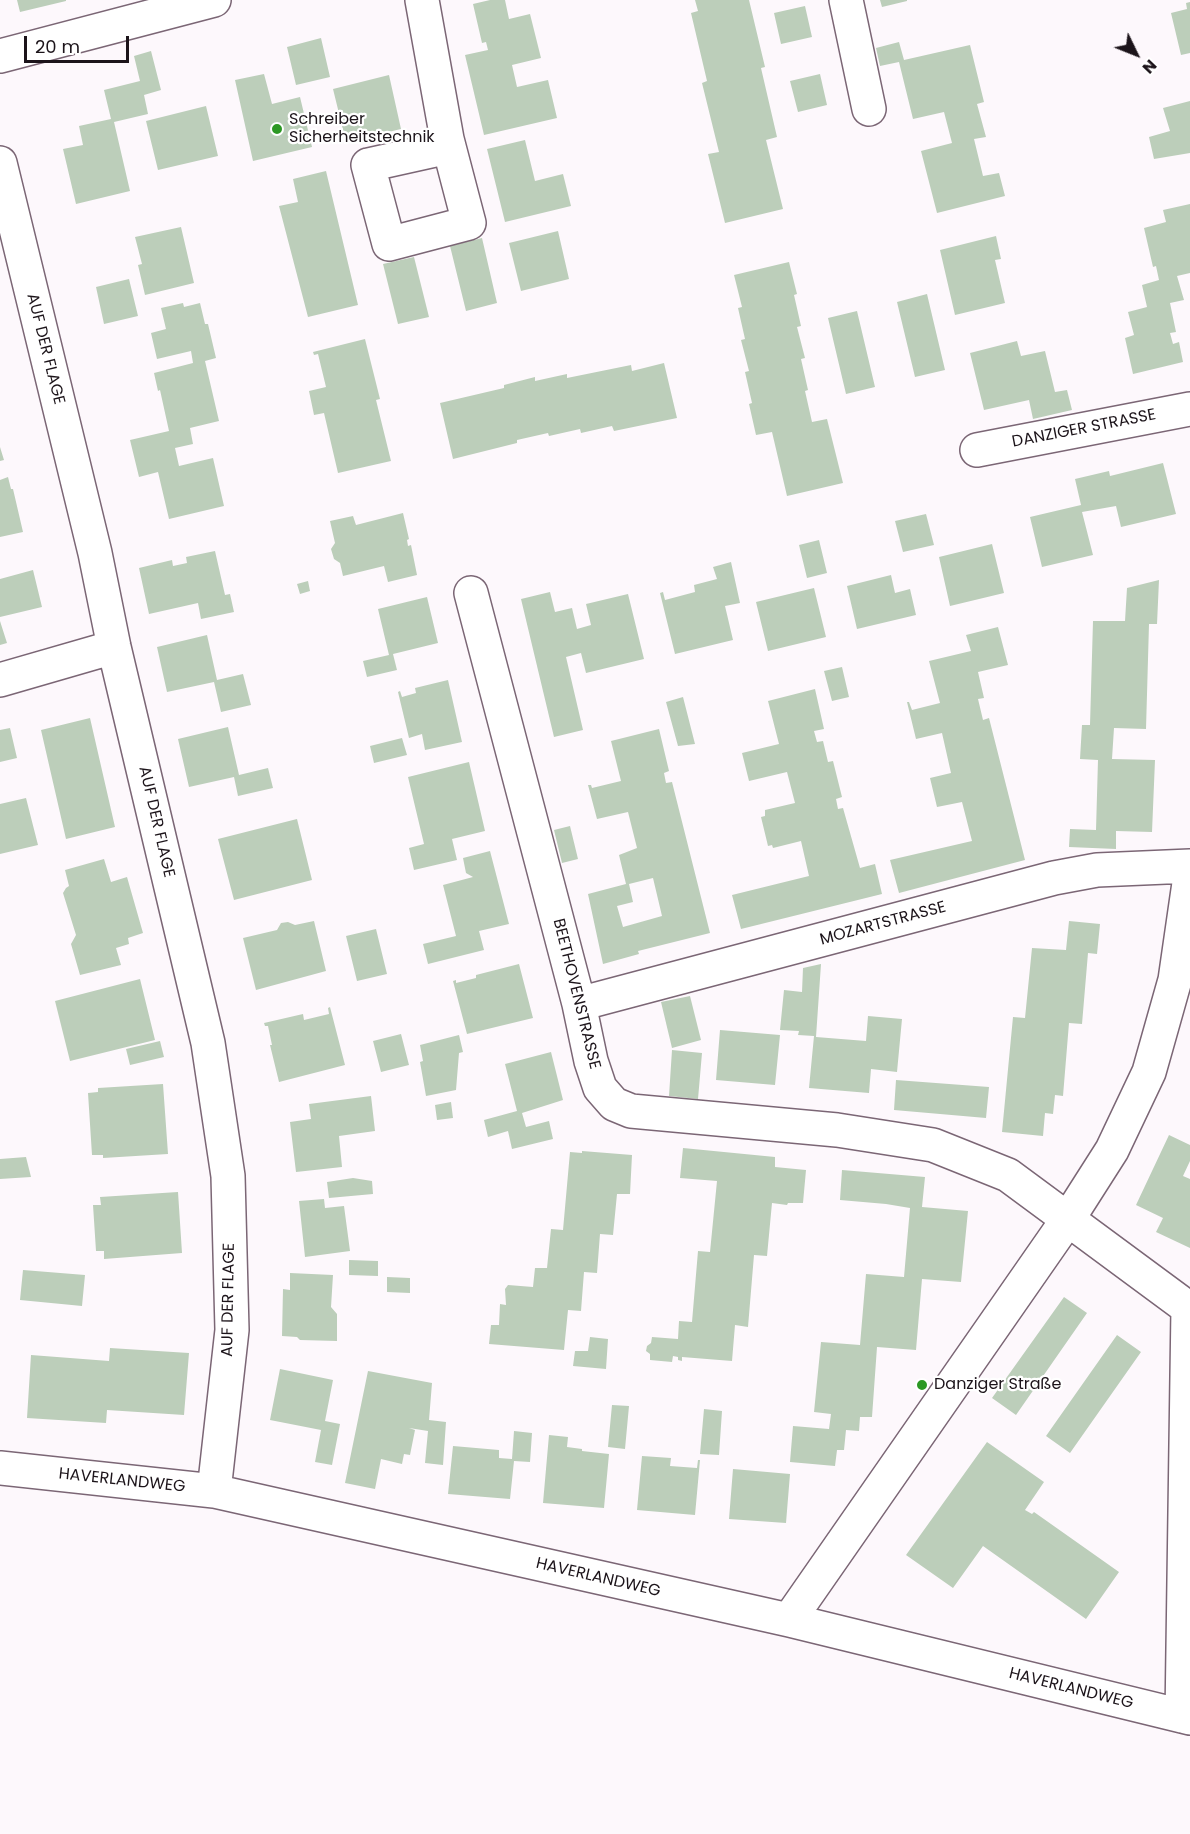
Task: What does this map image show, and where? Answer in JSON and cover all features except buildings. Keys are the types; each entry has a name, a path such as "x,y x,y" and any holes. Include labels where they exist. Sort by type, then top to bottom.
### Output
{"street":[{"path":"0,56 214,0"},
{"path":"422,0 449,147"},
{"path":"846,0 869,109"},
{"name":"AUF DER FLAGE","path":"0,163 95,553 114,647 208,1043 228,1176 232,1330 214,1491"},
{"name":"DANZIGER STRASSE","path":"977,450 1190,409"},
{"name":"BEETHOVENSTRASSE","path":"471,592 579,1004 591,1061 600,1088 614,1104 631,1111 837,1130 933,1145 1008,1175 1189,1308"},
{"path":"0,680 114,647"},
{"name":"MOZARTSTRASSE","path":"579,1004 1054,878 1097,870 1190,866"},
{"path":"789,1620 1068,1219 1112,1150 1149,1072 1175,980 1190,876"},
{"path":"1186,1717 1189,1308"},
{"name":"HAVERLANDWEG","path":"0,1468 214,1491 789,1620 1186,1717"}],"place":[{"name":"Schreiber Sicherheitstechnik","path":"277,129"},
{"name":"Danziger Straße","path":"922,1385"}]}
